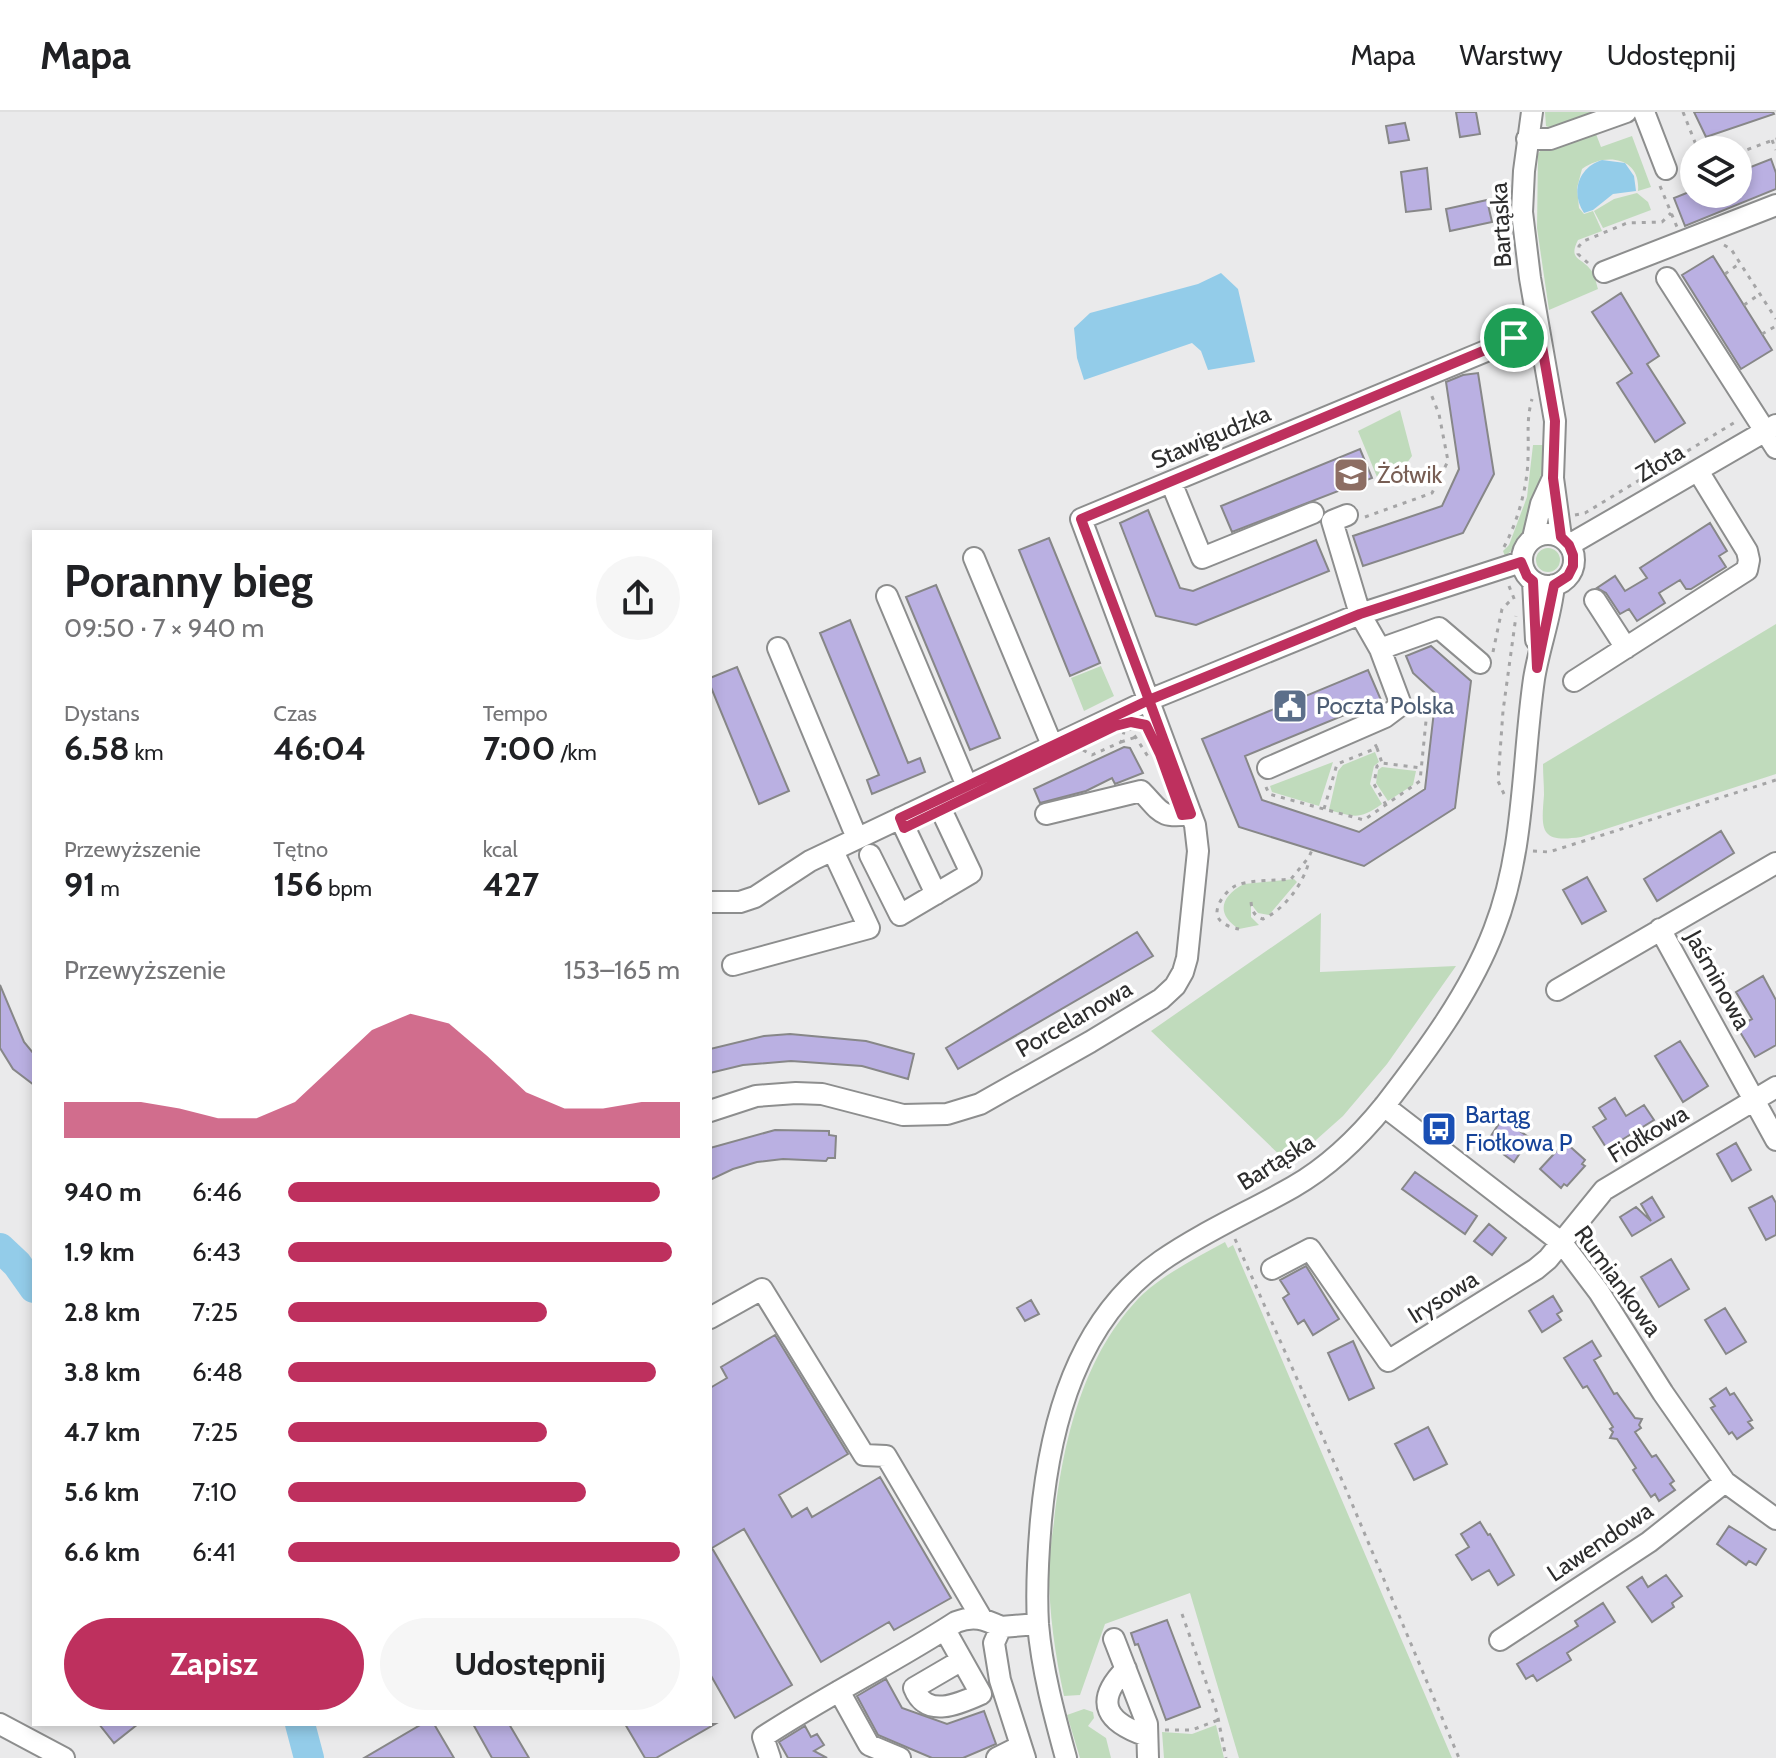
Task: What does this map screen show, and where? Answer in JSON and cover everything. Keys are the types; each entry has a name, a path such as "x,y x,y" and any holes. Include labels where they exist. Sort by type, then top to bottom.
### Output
{"street":[{"name":"Bartąska","path":"1066,1758 1046,1683 1038,1624 1039,1544 1048,1464 1065,1395 1077,1364 1108,1311 1136,1279 1165,1258 1324,1167 1384,1106 1452,1009 1494,930 1504,898 1523,796 1537,668 1554,585 1568,576 1573,566 1573,555 1565,541 1553,478 1555,421 1522,212 1532,112"},
{"path":"1527,139 1550,139 1626,112"},
{"path":"1644,112 1663,177"},
{"path":"1599,270 1776,205"},
{"path":"1667,278 1768,430"},
{"name":"Stawigudzka","path":"1149,700 1081,519 1539,329"},
{"name":"Złota","path":"1565,541 1768,430"},
{"path":"1574,681 1747,570 1747,551 1698,471"},
{"name":"Bartąska","path":"1537,668 1533,581 1527,576 1521,562 1525,546 1533,538 1541,504 1553,478"},
{"path":"1171,482 1202,558 1313,513"},
{"path":"1268,768 1402,710 1380,649 1360,614 1332,521 1352,517"},
{"path":"1533,538 1547,533 1565,541"},
{"path":"974,558 1052,745"},
{"path":"712,902 740,902 755,897 784,876 857,838 1149,700 1360,614 1521,562"},
{"path":"1533,581 1554,585"},
{"path":"887,596 967,786"},
{"path":"1595,600 1626,648"},
{"path":"1380,649 1439,628 1486,659"},
{"path":"778,648 857,838"},
{"name":"Porcelanowa","path":"712,1110 756,1096 796,1093 822,1094 903,1115 947,1114 980,1104 1139,1012 1175,986 1187,958 1198,851 1195,825 1149,700"},
{"path":"1046,814 1141,791 1166,816 1191,814"},
{"path":"900,818 936,894"},
{"path":"870,855 900,915 971,873 945,818"},
{"path":"733,965 869,928 833,851"},
{"name":"Jaśminowa","path":"1557,990 1776,863"},
{"name":"Jaśminowa","path":"1660,929 1776,1140"},
{"name":"Fiołkowa","path":"1562,1243 1604,1190 1776,1087"},
{"name":"Rumiankowa","path":"1384,1106 1562,1243 1599,1292 1663,1393 1725,1482 1776,1519"},
{"name":"Irysowa","path":"1272,1269 1310,1249 1388,1361 1536,1269 1562,1243"},
{"path":"712,1317 762,1289 864,1455 886,1456 992,1623 1000,1680 1023,1752 997,1758"},
{"name":"Lawendowa","path":"1500,1640 1649,1542 1725,1482"},
{"path":"770,1758 763,1737 811,1706 967,1618 992,1623 1038,1624"},
{"path":"945,1630 962,1660"},
{"path":"1114,1639 1152,1733 1148,1758"},
{"path":"1126,1669 1108,1694 1107,1709 1112,1718 1133,1732 1152,1733"},
{"path":"839,1691 869,1745 900,1758"},
{"path":"0,1724 64,1758"}],"path":[{"path":"1683,112 1692,136"},
{"path":"1752,148 1774,139 1776,150"},
{"path":"1663,177 1671,213 1683,241"},
{"path":"1599,270 1578,254 1580,244 1627,223 1662,222 1671,213"},
{"path":"1716,246 1728,246 1776,319"},
{"path":"1725,274 1740,263"},
{"path":"1744,305 1760,294"},
{"path":"1762,334 1776,326"},
{"path":"1352,517 1432,493 1444,470 1448,461 1439,414 1424,376"},
{"path":"1502,550 1525,486 1528,456 1526,418 1533,394"},
{"path":"1577,516 1746,415 1768,430"},
{"path":"1504,580 1517,610 1498,781 1509,806"},
{"path":"1486,659 1502,609 1513,598"},
{"path":"1511,649 1519,650"},
{"path":"1121,742 1129,723 1156,769"},
{"path":"1368,725 1382,763"},
{"path":"1076,746 1092,755 1136,737"},
{"path":"1324,809 1337,764 1377,748"},
{"path":"1386,806 1374,784 1375,769 1382,763 1422,768"},
{"path":"1514,850 1549,852 1776,780"},
{"path":"1251,902 1257,917 1263,919 1272,915 1303,879 1312,850"},
{"path":"1239,929 1222,923 1217,917 1217,909 1224,895 1244,884 1291,879 1309,857"},
{"path":"1228,1221 1459,1758"},
{"path":"1182,1614 1218,1720 1226,1758"},
{"path":"1152,1733 1192,1730 1218,1720"}],"green space":[{"path":"1545,112 1590,112 1585,120 1552,129 1546,126"},
{"path":"1596,134 1601,147 1632,136 1651,187 1638,191 1634,171 1620,161 1601,160 1582,169 1577,188 1579,208 1584,214 1593,211 1602,231 1578,240 1574,251 1577,258 1592,271 1598,289 1549,310 1537,228 1538,154"},
{"path":"1637,193 1648,202 1651,210 1603,228 1594,211 1614,199"},
{"path":"1400,410 1412,456 1401,471 1377,477 1358,431"},
{"path":"1533,445 1544,445 1536,506 1524,534 1505,556 1503,551 1509,545 1527,497"},
{"path":"1548,548 1559,555 1560,560 1553,571 1548,572 1537,565 1536,560 1543,549"},
{"path":"1776,624 1776,774 1581,837 1558,838 1546,832 1543,764"},
{"path":"1101,666 1114,696 1084,711 1071,678"},
{"path":"1375,752 1379,762 1374,766 1370,784 1382,804 1357,816 1329,810 1338,771 1343,765"},
{"path":"1333,762 1319,806 1272,792 1270,786"},
{"path":"1382,767 1416,771 1413,785 1388,801 1376,783 1378,770"},
{"path":"1294,879 1297,882 1269,915 1258,913 1251,904 1251,917 1259,925 1239,929 1226,917 1226,900 1244,884"},
{"path":"1321,913 1320,972 1456,966 1387,1064 1343,1116 1289,1164 1151,1031"},
{"path":"1225,1242 1228,1248 1233,1245 1452,1758 1239,1758 1190,1593 1105,1624 1080,1695 1064,1696 1053,1633 1049,1564 1063,1460 1079,1400 1105,1343 1122,1317 1143,1294 1172,1272"},
{"path":"1084,1709 1093,1712 1094,1718 1088,1726 1106,1738 1111,1758 1080,1758 1067,1715"},
{"path":"1216,1725 1224,1758 1164,1758 1162,1732 1192,1734"}],"water":[{"path":"1602,160 1625,163 1634,176 1636,191 1613,194 1593,210 1584,213 1578,197 1579,181 1588,168"},
{"path":"1221,273 1238,289 1255,362 1208,370 1201,351 1192,343 1084,380 1077,358 1074,328 1090,313 1198,284"}],"building":[{"path":"1456,112 1476,112 1480,134 1460,137"},
{"path":"1694,112 1774,114 1709,136 1706,136"},
{"path":"1405,123 1409,140 1389,143 1386,126"},
{"path":"1771,159 1776,173 1776,189 1752,199 1752,166"},
{"path":"1427,168 1431,209 1406,212 1401,172"},
{"path":"1680,196 1680,208 1729,208 1685,226 1674,198"},
{"path":"1487,200 1492,222 1450,231 1446,209"},
{"path":"1713,256 1772,350 1741,369 1682,275"},
{"path":"1621,293 1659,356 1647,364 1685,423 1655,442 1617,383 1632,373 1592,312"},
{"path":"1478,373 1494,474 1463,533 1363,566 1353,536 1442,506 1459,469 1446,382"},
{"path":"1360,449 1372,478 1232,532 1221,506"},
{"path":"1148,510 1180,588 1193,591 1316,540 1329,571 1196,625 1156,616 1120,523"},
{"path":"1710,523 1727,551 1719,556 1726,567 1691,589 1686,589 1680,580 1659,593 1665,603 1637,621 1629,609 1620,614 1606,593 1597,588 1615,576 1625,591 1647,578 1640,568"},
{"path":"1049,538 1100,663 1070,676 1019,550"},
{"path":"936,585 1000,738 970,750 906,597"},
{"path":"850,620 908,763 920,758 925,772 872,794 867,780 879,775 820,633"},
{"path":"1431,646 1471,681 1455,808 1364,866 1239,827 1202,739 1368,670 1381,700 1245,756 1262,800 1359,832 1425,789 1436,694 1413,673 1406,656"},
{"path":"737,667 789,791 759,804 712,690 712,677"},
{"path":"1124,747 1130,748 1143,773 1115,784 1112,778 1086,791 1040,803 1034,789"},
{"path":"1721,831 1734,853 1657,901 1644,879"},
{"path":"1587,877 1606,911 1582,924 1563,890"},
{"path":"1137,932 1153,956 958,1069 946,1048"},
{"path":"1763,976 1776,1000 1776,1045 1755,1057 1737,1027 1752,1019 1736,992"},
{"path":"0,985 24,1042 32,1052 32,1083 13,1069 0,1048"},
{"path":"790,1034 866,1041 914,1054 908,1079 862,1066 791,1061 743,1065 712,1073 712,1049 764,1036"},
{"path":"1680,1041 1708,1086 1683,1102 1655,1056"},
{"path":"1615,1098 1626,1116 1644,1105 1654,1120 1607,1149 1593,1127 1606,1119 1599,1108"},
{"path":"1502,1119 1530,1138 1514,1162 1487,1142"},
{"path":"775,1130 829,1131 829,1135 836,1136 835,1158 826,1161 783,1159 757,1162 712,1179 712,1147"},
{"path":"1565,1142 1585,1160 1582,1164 1585,1166 1567,1186 1564,1184 1561,1188 1540,1169"},
{"path":"1736,1143 1751,1170 1732,1181 1717,1154"},
{"path":"1415,1172 1477,1216 1465,1234 1402,1189"},
{"path":"1772,1196 1776,1203 1776,1235 1766,1240 1749,1208"},
{"path":"1652,1197 1664,1217 1632,1236 1620,1217 1636,1207 1651,1221 1641,1204"},
{"path":"1489,1224 1506,1238 1492,1255 1474,1241"},
{"path":"1671,1259 1689,1289 1659,1307 1641,1277"},
{"path":"1306,1266 1339,1319 1313,1335 1304,1320 1298,1324 1283,1298 1289,1294 1280,1280"},
{"path":"1553,1296 1562,1311 1557,1314 1561,1320 1542,1332 1529,1311"},
{"path":"1031,1300 1039,1314 1025,1321 1017,1308"},
{"path":"1725,1308 1746,1342 1726,1354 1705,1320"},
{"path":"775,1335 848,1454 779,1495 792,1517 807,1508 812,1517 880,1477 951,1598 894,1630 889,1622 821,1662 744,1529 712,1548 712,1387 727,1378 721,1367"},
{"path":"1353,1341 1374,1388 1349,1400 1328,1353"},
{"path":"1592,1341 1601,1356 1594,1360 1614,1394 1617,1393 1635,1418 1642,1419 1641,1428 1635,1432 1674,1481 1670,1484 1675,1490 1659,1501 1655,1494 1651,1497 1617,1439 1610,1438 1613,1427 1587,1386 1583,1388 1564,1358"},
{"path":"1726,1388 1730,1395 1734,1393 1752,1420 1748,1422 1753,1428 1737,1439 1732,1432 1729,1434 1711,1408 1715,1406 1710,1399"},
{"path":"1428,1427 1447,1464 1414,1480 1395,1444"},
{"path":"1480,1522 1514,1575 1498,1585 1489,1570 1472,1580 1456,1555 1469,1547 1461,1534"},
{"path":"1729,1526 1766,1549 1756,1565 1749,1561 1746,1565 1717,1544"},
{"path":"712,1548 792,1685 735,1718 712,1678"},
{"path":"1666,1575 1682,1596 1672,1603 1674,1607 1652,1622 1627,1587 1642,1577 1648,1587"},
{"path":"1603,1603 1615,1622 1567,1653 1571,1660 1537,1681 1533,1675 1526,1679 1517,1664 1578,1626 1575,1621"},
{"path":"1167,1620 1200,1707 1166,1720 1131,1633"},
{"path":"886,1679 902,1708 947,1724 984,1711 996,1744 963,1758 932,1758 878,1735 857,1696"},
{"path":"101,1726 135,1726 114,1743"},
{"path":"419,1726 435,1726 454,1758 364,1758"},
{"path":"474,1726 510,1726 529,1758 492,1758"},
{"path":"626,1726 712,1726 656,1758 645,1758"},
{"path":"805,1726 811,1737 817,1734 824,1745 814,1751 827,1758 788,1758 779,1742"}],"waterway":[{"path":"0,1248 17,1264 32,1285"},
{"path":"301,1726 309,1758"}],"place":[{"name":"Żółwik","path":"1351,475"},
{"name":"Poczta Polska","path":"1290,706"},
{"name":"Bartąg Fiołkowa P","path":"1439,1129"}],"route":[{"path":"1514,338 1081,519 1149,700 900,818 904,828 1115,726 1131,722 1146,725 1182,815 1191,814 1149,700 1360,614 1521,562 1527,576 1533,581 1537,668 1554,585 1568,576 1573,566 1573,555 1561,537 1553,478 1555,421 1539,329 1514,338"}]}
